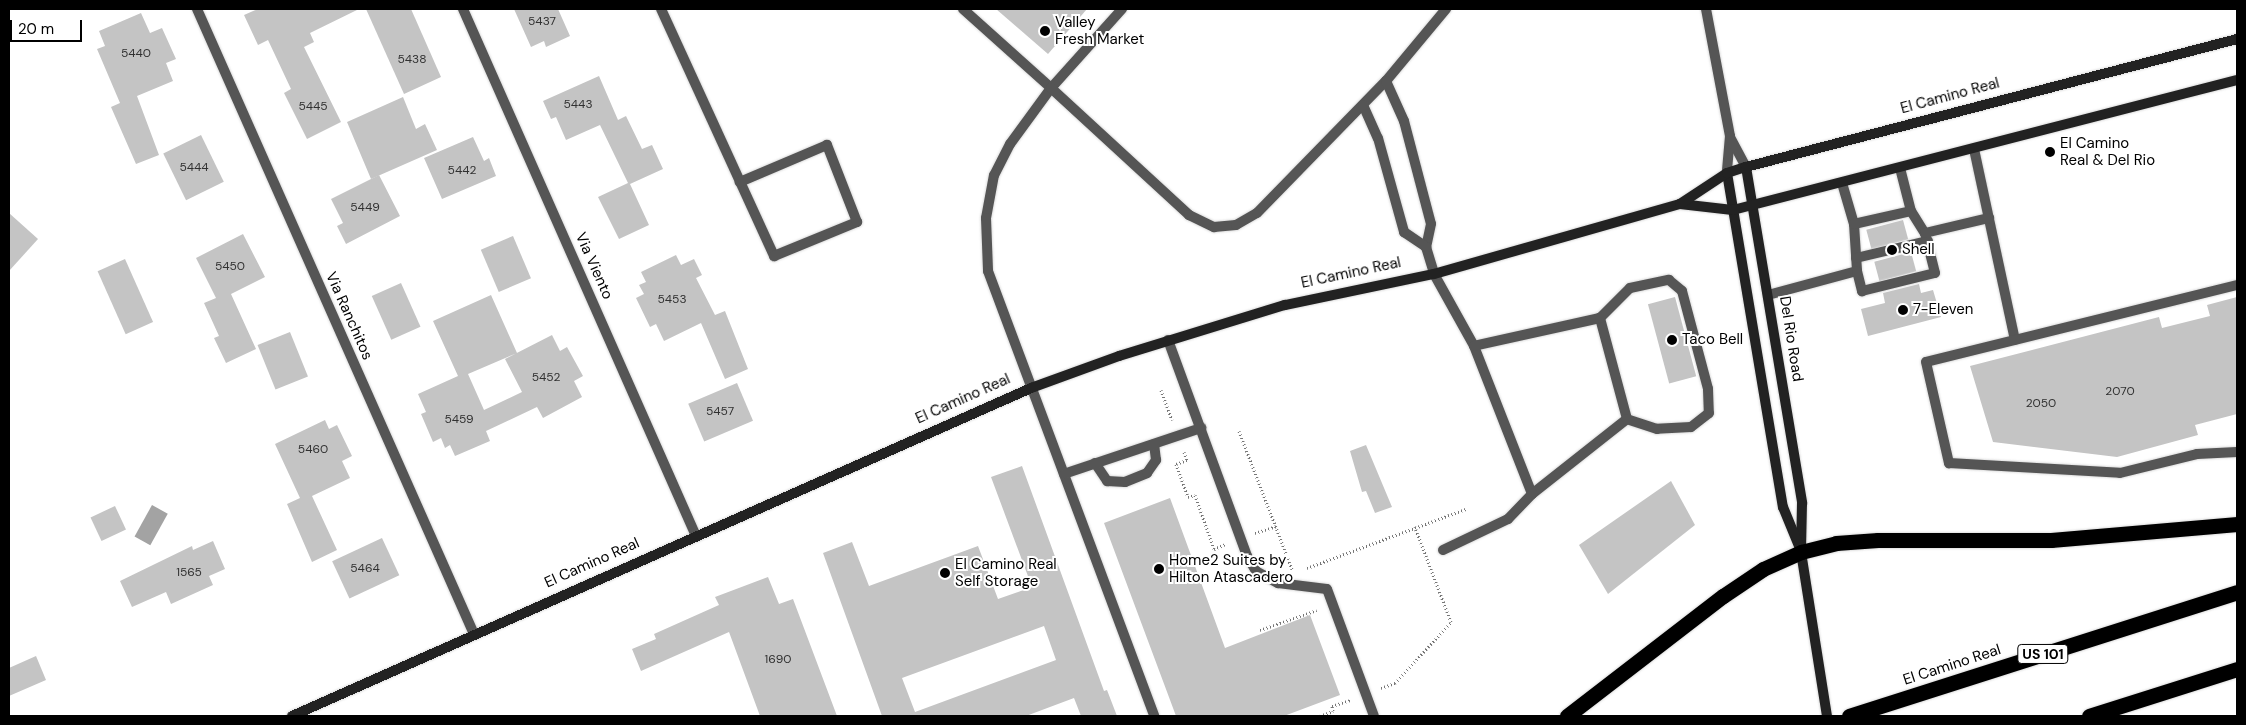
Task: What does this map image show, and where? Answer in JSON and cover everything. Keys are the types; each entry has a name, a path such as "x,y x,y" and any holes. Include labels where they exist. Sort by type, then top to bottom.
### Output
{"highway":[{"path":"1567,716 1723,596 1763,569 1801,552 1836,543 1878,540 2051,540 2237,524"},
{"name":"El Camino Real","path":"1849,716 2237,592"},
{"path":"2089,716 2237,669"}],"main road":[{"name":"El Camino Real","path":"292,716 1031,388 1168,340 1285,305 1434,274 1680,204 1727,173 2237,39"},
{"name":"El Camino Real","path":"1680,204 1733,210 2237,80"},
{"name":"Del Rio Road","path":"1746,168 1802,503 1801,552 1827,716"},
{"name":"Del Rio Road","path":"1727,173 1783,507 1801,552"}],"street":[{"name":"Via Ranchitos","path":"197,9 474,634"},
{"name":"Via Viento","path":"463,9 696,536"},
{"path":"661,9 740,182 774,256 857,222 827,145 740,182"},
{"path":"963,9 1189,215 1214,227 1236,225 1257,213 1363,105 1446,9"},
{"path":"1122,9 1051,88 1010,144 994,175 986,218 988,271 1154,716"},
{"name":"Del Rio Road","path":"1706,9 1730,136 1727,173"},
{"path":"1386,80 1404,121 1431,224 1426,247 1434,274 1474,346 1532,494"},
{"path":"1363,105 1378,138 1404,232 1426,247"},
{"name":"Del Rio Road","path":"1730,136 1746,168"},
{"path":"1974,149 2015,340"},
{"path":"1842,183 1854,224 1857,271 1862,291 1936,273 1927,237 1911,211 1900,168"},
{"path":"1854,224 1911,211"},
{"path":"1856,258 1989,218"},
{"path":"1768,295 1857,271"},
{"path":"1474,346 1600,318 1630,288 1669,280 1682,291 1708,389 1709,414 1691,427 1658,429 1627,419"},
{"path":"2237,286 1926,362 1949,463 2120,474 2197,454 2237,452"},
{"path":"1600,318 1627,419"},
{"path":"1168,340 1241,539 1256,571 1278,583 1327,589 1364,694 1374,716"},
{"path":"1443,550 1508,519 1532,494 1627,419"},
{"path":"1064,474 1201,428"},
{"path":"1095,463 1107,481 1125,482 1148,473 1156,460 1154,444"}],"path":[{"path":"1161,390 1187,460 1176,464 1188,497 1195,495 1214,549 1276,526"},
{"path":"1239,431 1292,570 1301,570 1466,509"},
{"path":"1320,716 1333,712 1332,706 1395,683 1451,622 1415,527"},
{"path":"1260,630 1317,610 1320,619"},
{"path":"1347,691 1350,700"}],"shaded area":[{"path":"152,505 168,514 150,545 135,536"}],"building":[{"path":"258,9 359,9 310,33 314,42 304,47 341,122 307,139 284,93 291,89 268,40 258,45 244,15"},
{"path":"366,9 411,9 441,77 404,94"},
{"path":"514,9 558,9 570,36 546,47 544,41 531,47"},
{"name":"Valley Fresh Market","path":"996,9 1087,9 1048,54"},
{"path":"141,13 150,33 162,28 176,59 166,63 173,81 137,96 159,155 136,164 111,107 120,103 97,49 105,46 99,31"},
{"path":"599,76 618,120 626,116 642,149 652,145 663,169 630,184 649,225 619,239 598,197 628,183 600,125 566,140 556,117 551,119 543,101"},
{"path":"403,97 416,129 425,124 437,150 371,179 347,122"},
{"path":"201,135 224,182 186,200 163,153"},
{"path":"473,137 484,161 489,158 496,176 442,199 424,158"},
{"path":"379,175 400,216 346,244 337,226 343,223 331,199"},
{"path":"9,213 38,239 9,271"},
{"path":"1903,220 1908,239 1871,249 1866,230"},
{"path":"243,234 265,277 231,294 256,349 226,363 214,338 219,336 204,303 216,298 196,258"},
{"path":"513,236 531,278 499,292 481,250"},
{"path":"1911,252 1916,271 1879,281 1874,262"},
{"path":"676,255 681,265 694,259 702,275 696,278 715,315 725,311 748,369 725,379 701,323 664,341 656,324 650,327 636,298 644,294 639,285 646,282 641,272"},
{"path":"125,259 153,322 126,334 98,271"},
{"path":"401,283 421,327 391,340 372,296"},
{"path":"1919,284 1921,293 1933,290 1941,317 1868,336 1861,309 1885,303 1883,293"},
{"path":"491,295 517,353 552,335 560,351 567,347 583,376 574,381 582,397 543,418 537,407 486,431 490,441 455,456 450,445 445,448 441,438 433,442 421,414 426,412 418,394 458,376 433,321","holes":["515,354 505,359 522,392 484,410 468,374"]},
{"name":"Taco Bell","path":"1675,297 1696,376 1669,383 1648,304"},
{"path":"2237,297 2237,414 2195,425 2198,435 2117,457 1993,442 1970,366 2159,317 2162,328 2210,316 2207,305"},
{"path":"290,332 308,377 276,390 258,345"},
{"path":"737,383 753,421 704,441 688,404"},
{"path":"325,420 329,429 337,425 352,456 342,461 350,478 312,496 337,550 312,562 287,504 300,498 275,444"},
{"path":"1366,445 1392,507 1375,513 1366,491 1362,492 1350,451"},
{"path":"1022,466 1104,691 1107,690 1117,716 1081,716 1074,698 1026,716 882,716 823,553 852,542 869,586 978,546 998,599 1032,587 991,477","holes":["1044,626 1056,660 915,712 902,678"]},
{"path":"1671,481 1695,525 1608,594 1579,545"},
{"name":"Home2 Suites by Hilton Atascadero","path":"1170,498 1225,648 1310,615 1340,695 1284,716 1176,716 1104,523"},
{"path":"115,506 126,530 102,541 91,517"},
{"path":"382,538 399,575 349,598 332,561"},
{"path":"213,541 225,569 209,576 213,585 171,604 166,592 132,607 120,581 192,546 193,550"},
{"path":"768,577 779,604 793,599 837,716 760,716 729,632 641,671 632,649 656,639 654,634 719,605 715,597"},
{"path":"36,656 46,680 9,696 9,668"}],"place":[{"name":"Valley Fresh Market","path":"1045,31"},
{"name":"El Camino Real & Del Rio","path":"2050,152"},
{"name":"Shell","path":"1892,250"},
{"name":"7-Eleven","path":"1903,310"},
{"name":"Taco Bell","path":"1672,340"},
{"name":"Home2 Suites by Hilton Atascadero","path":"1159,569"},
{"name":"El Camino Real Self Storage","path":"945,573"}]}
